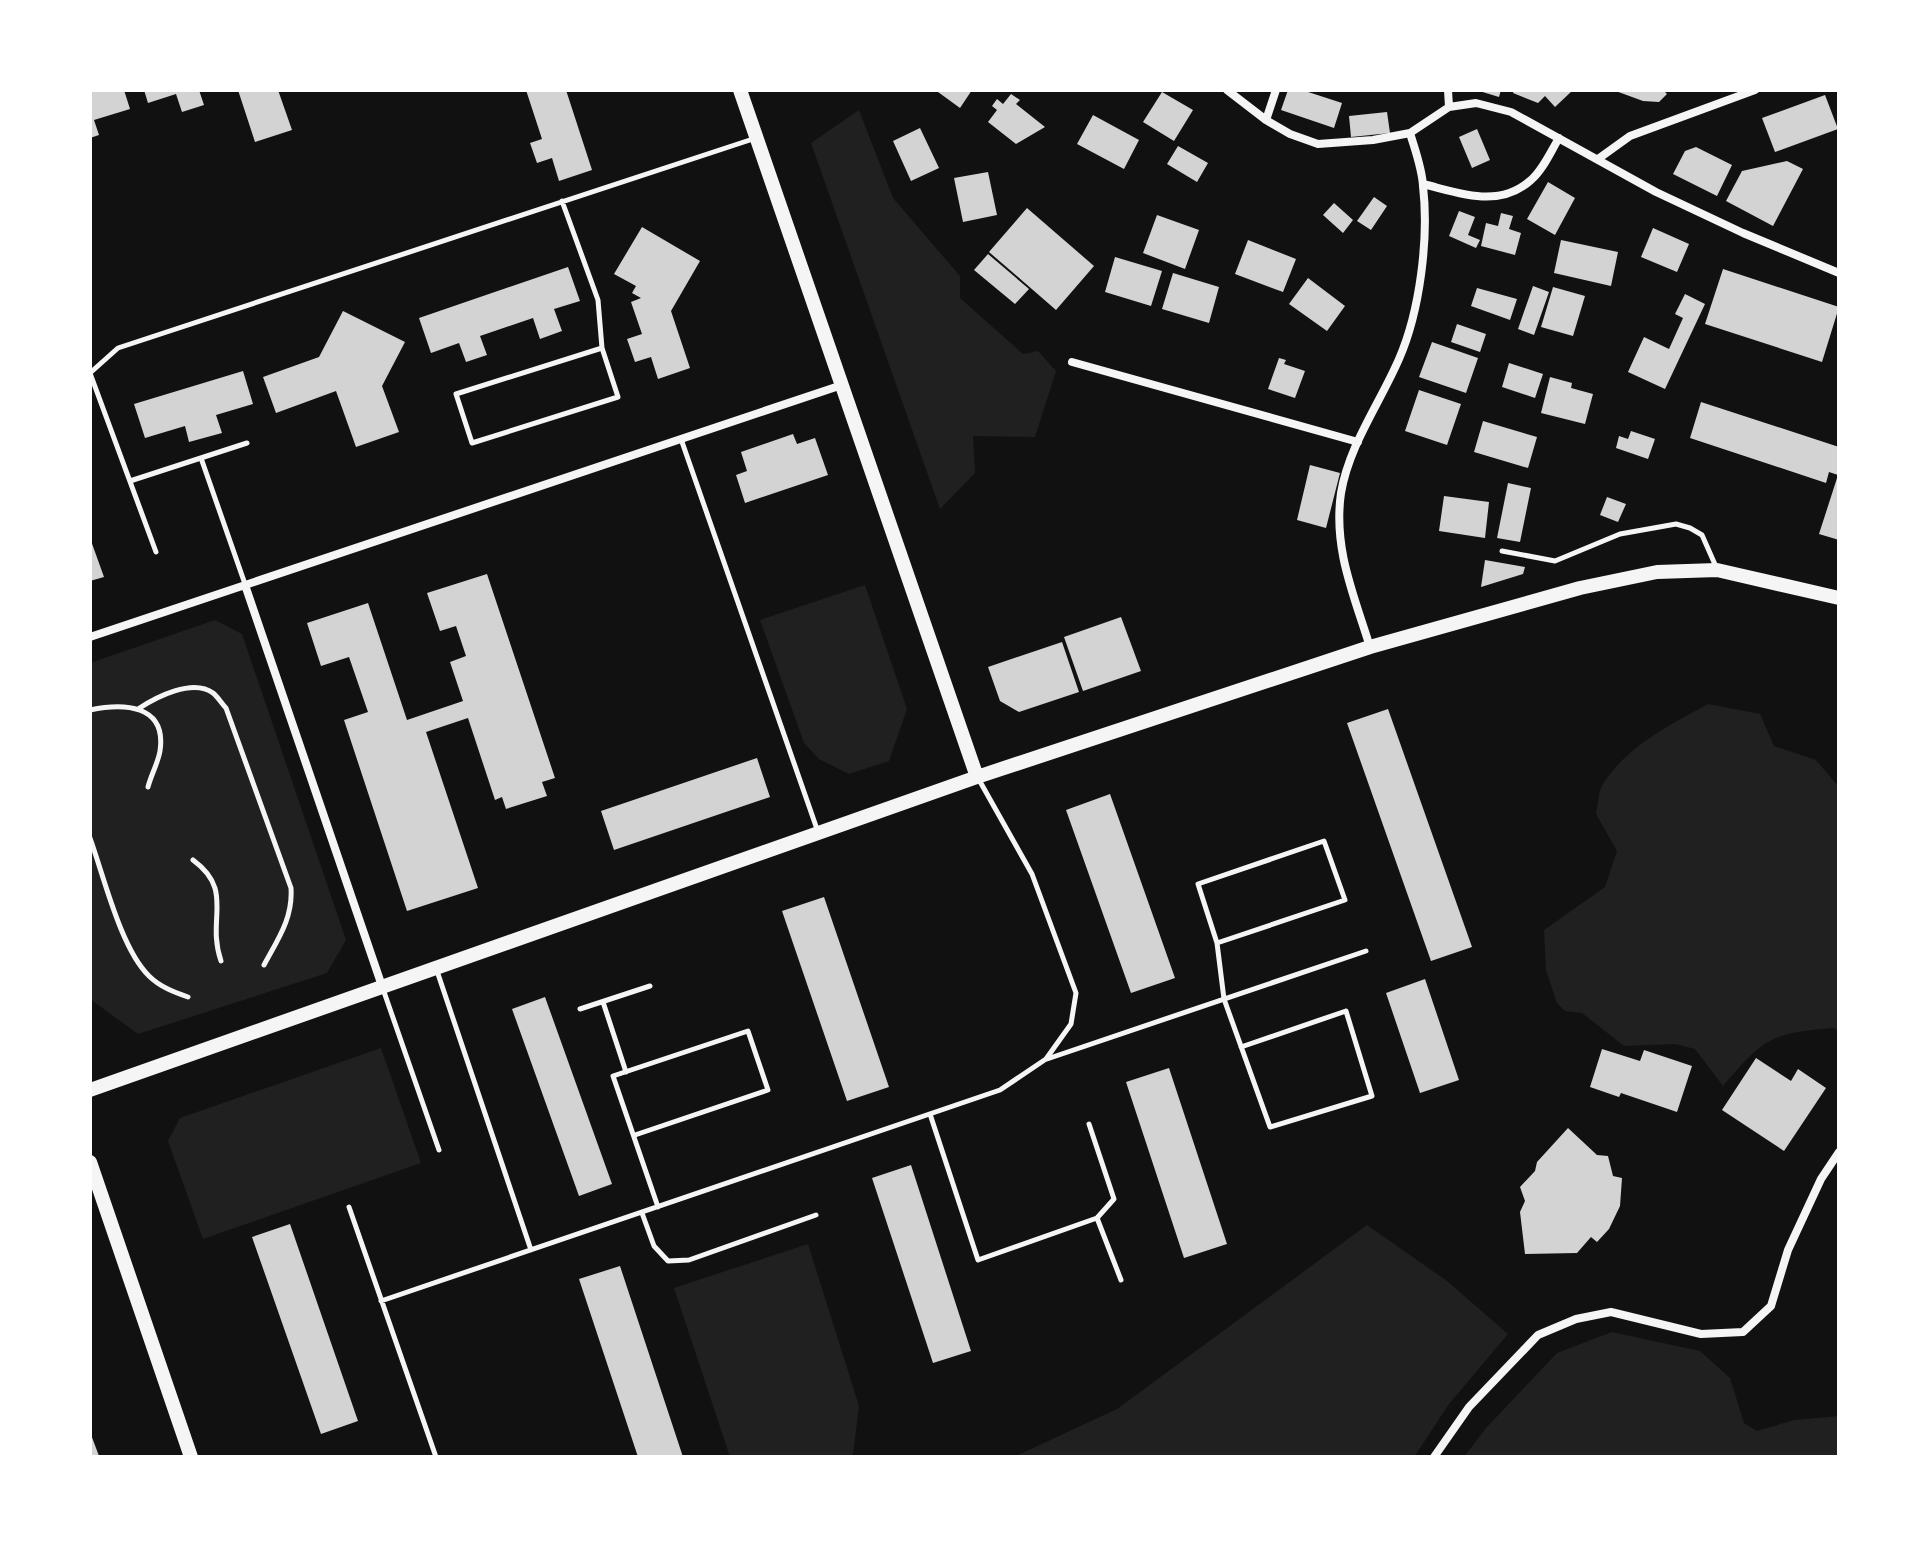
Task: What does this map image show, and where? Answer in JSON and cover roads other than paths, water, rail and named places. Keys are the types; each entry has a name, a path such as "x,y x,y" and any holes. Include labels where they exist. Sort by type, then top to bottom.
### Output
{"street":[{"path":"740,90 977,777"},
{"path":"1227,90 1266,120 1290,134 1318,144 1373,140 1410,133 1449,107 1476,103 1511,112 1656,192 1839,273"},
{"path":"1266,120 1276,90"},
{"path":"1448,90 1449,107"},
{"path":"1598,159 1630,136 1755,90"},
{"path":"1370,647 1340,551 1342,492 1358,442 1400,357 1418,294 1425,239 1423,184 1410,133"},
{"path":"1423,184 1479,198 1514,193 1533,179 1559,138"},
{"path":"1072,362 1358,442"},
{"path":"90,637 842,385"},
{"path":"90,1090 977,777 1370,647 1580,588 1657,572 1717,570 1839,598"},
{"path":"245,585 382,986"},
{"path":"1434,1457 1469,1407 1538,1335 1576,1319 1611,1312 1701,1334 1743,1332 1771,1306 1788,1250 1821,1179 1839,1152"},
{"path":"90,1162 191,1457"}],"lane":[{"path":"156,552 90,373 118,348 756,137"},
{"path":"562,201 598,300 602,348 618,397 472,443 456,394 602,348"},
{"path":"681,439 819,833"},
{"path":"130,481 247,443"},
{"path":"201,458 245,585"},
{"path":"1502,551 1555,561 1620,534 1676,524 1702,535 1717,570"},
{"path":"977,777 1032,874 1076,993 1071,1024 1046,1059"},
{"path":"1217,943 1345,900 1324,841 1198,884 1217,943 1224,999 1241,1047 1270,1127 1372,1096 1346,1011 1241,1047"},
{"path":"381,1301 1000,1090 1046,1059 1366,951"},
{"path":"436,967 531,1250"},
{"path":"382,986 439,1150"},
{"path":"580,1009 650,986"},
{"path":"603,1002 626,1072"},
{"path":"635,1135 768,1090 748,1031 613,1076 658,1207"},
{"path":"930,1114 978,1260 1097,1218 1114,1199 1089,1124"},
{"path":"349,1207 436,1457"},
{"path":"642,1213 654,1246 668,1261 689,1260 816,1215"},
{"path":"1097,1218 1121,1280"}]}
